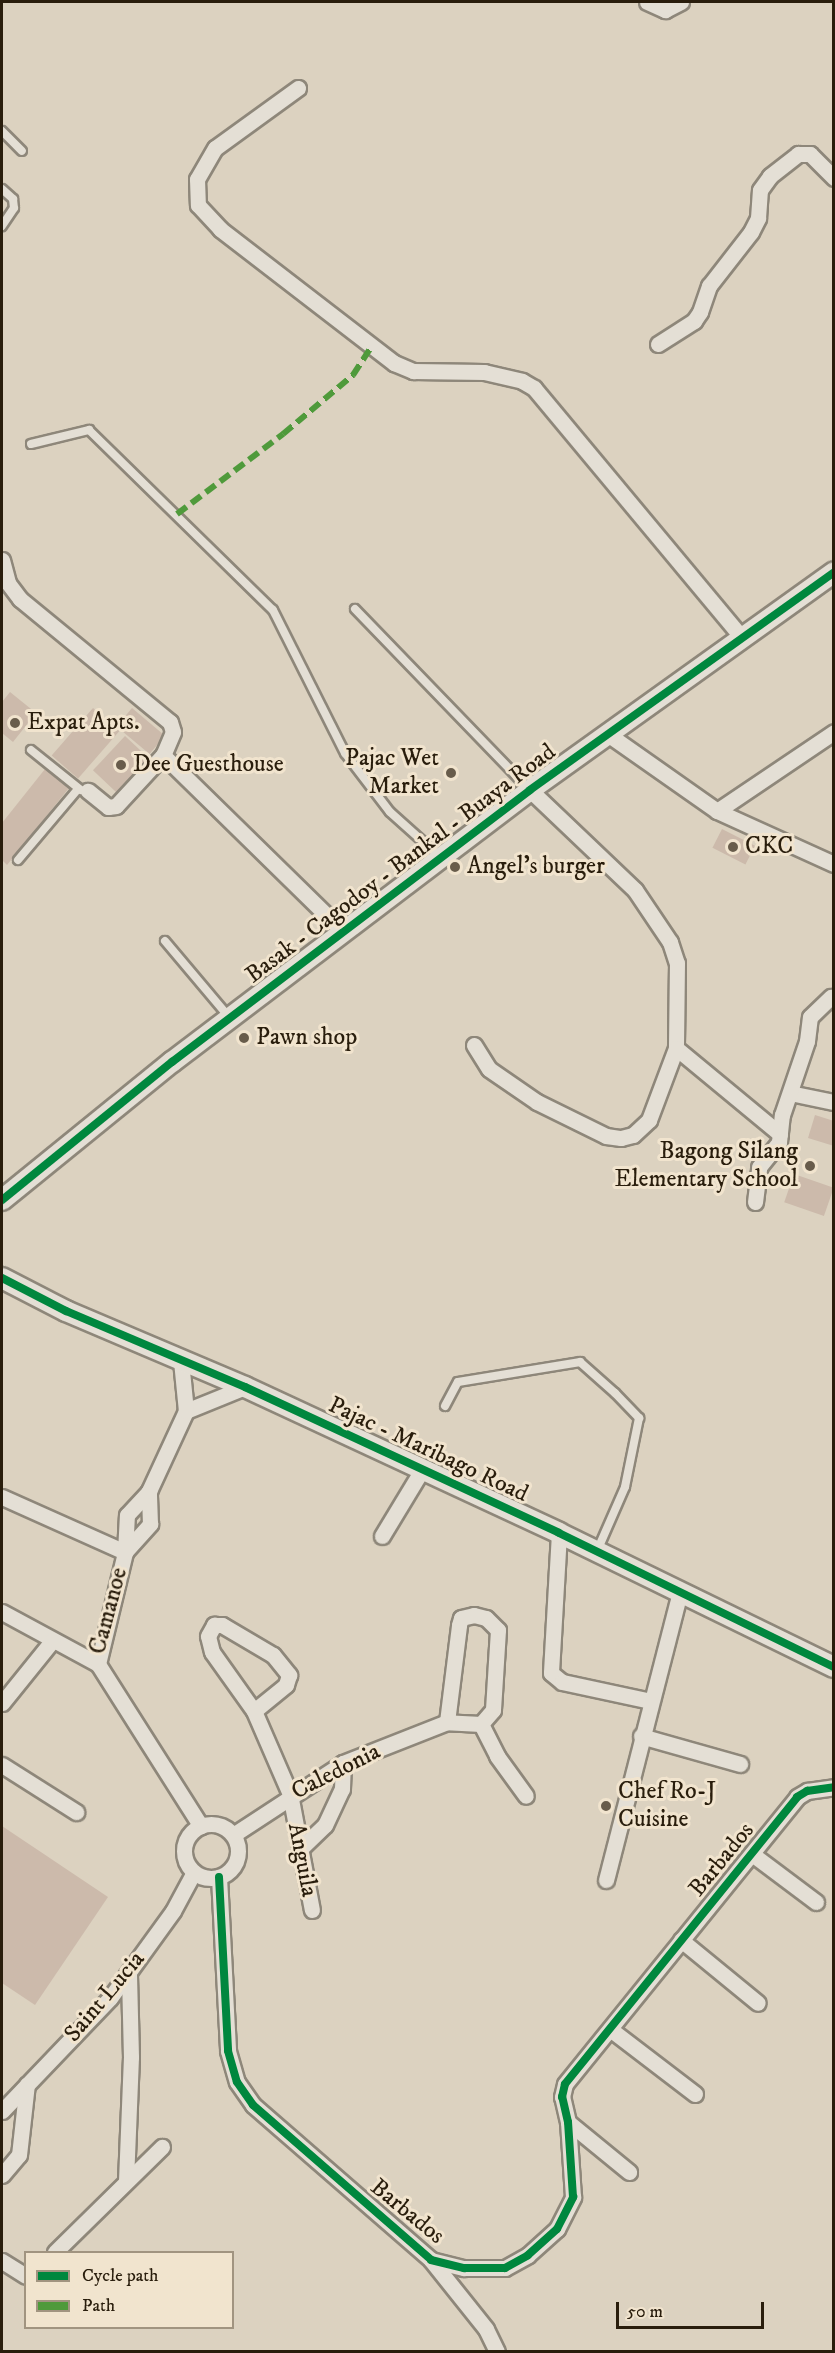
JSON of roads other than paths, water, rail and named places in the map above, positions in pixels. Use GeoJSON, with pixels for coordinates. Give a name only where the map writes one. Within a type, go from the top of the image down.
{"type":"FeatureCollection","features":[{"type":"Feature","properties":{"kind":"street"},"geometry":{"type":"LineString","coordinates":[[647,2],[665,10],[681,2]]}},
{"type":"Feature","properties":{"kind":"street"},"geometry":{"type":"LineString","coordinates":[[298,88],[214,148],[197,179],[198,205],[220,229],[394,363],[413,371],[484,372],[522,381],[534,388],[742,638]]}},
{"type":"Feature","properties":{"kind":"street"},"geometry":{"type":"LineString","coordinates":[[658,344],[694,321],[700,312],[709,286],[751,232],[758,218],[760,190],[770,176],[798,154],[810,154],[834,178]]}},
{"type":"Feature","properties":{"kind":"street"},"geometry":{"type":"LineString","coordinates":[[2,561],[5,586],[170,722],[173,732],[163,755],[116,807],[108,807],[83,790]]}},
{"type":"Feature","properties":{"kind":"street","name":"Basak - Cagodoy - Bankal - Buaya Road"},"geometry":{"type":"LineString","coordinates":[[2,1200],[343,931],[530,790],[834,572]]}},
{"type":"Feature","properties":{"kind":"street"},"geometry":{"type":"LineString","coordinates":[[717,811],[834,732]]}},
{"type":"Feature","properties":{"kind":"street"},"geometry":{"type":"LineString","coordinates":[[609,735],[717,811],[834,864]]}},
{"type":"Feature","properties":{"kind":"street"},"geometry":{"type":"LineString","coordinates":[[163,755],[343,931]]}},
{"type":"Feature","properties":{"kind":"street"},"geometry":{"type":"LineString","coordinates":[[474,1045],[489,1069],[537,1102],[606,1136],[621,1137],[633,1135],[649,1120],[676,1048],[677,963],[670,942],[635,890],[530,790]]}},
{"type":"Feature","properties":{"kind":"street"},"geometry":{"type":"LineString","coordinates":[[755,1202],[759,1167],[774,1152],[807,1041],[810,1017],[831,997]]}},
{"type":"Feature","properties":{"kind":"street"},"geometry":{"type":"LineString","coordinates":[[676,1048],[780,1134]]}},
{"type":"Feature","properties":{"kind":"street"},"geometry":{"type":"LineString","coordinates":[[790,1093],[834,1102]]}},
{"type":"Feature","properties":{"kind":"street","name":"Pajac - Maribago Road"},"geometry":{"type":"LineString","coordinates":[[2,1278],[66,1311],[246,1387],[559,1533],[834,1667]]}},
{"type":"Feature","properties":{"kind":"street"},"geometry":{"type":"LineString","coordinates":[[125,1552],[127,1515],[149,1491],[186,1411],[181,1361]]}},
{"type":"Feature","properties":{"kind":"street"},"geometry":{"type":"LineString","coordinates":[[186,1411],[246,1387]]}},
{"type":"Feature","properties":{"kind":"street"},"geometry":{"type":"LineString","coordinates":[[382,1536],[422,1470]]}},
{"type":"Feature","properties":{"kind":"street"},"geometry":{"type":"LineString","coordinates":[[125,1552],[150,1524],[149,1491]]}},
{"type":"Feature","properties":{"kind":"street","name":"Camanoe"},"geometry":{"type":"LineString","coordinates":[[2,1497],[125,1552],[98,1664],[2,1612]]}},
{"type":"Feature","properties":{"kind":"street"},"geometry":{"type":"LineString","coordinates":[[559,1533],[551,1672],[562,1682],[651,1701]]}},
{"type":"Feature","properties":{"kind":"street"},"geometry":{"type":"LineString","coordinates":[[606,1880],[641,1736],[680,1592]]}},
{"type":"Feature","properties":{"kind":"street"},"geometry":{"type":"LineString","coordinates":[[474,1615],[486,1618],[498,1630],[493,1710],[481,1724],[447,1722],[459,1625],[461,1618],[474,1615]]}},
{"type":"Feature","properties":{"kind":"street","name":"Anguila"},"geometry":{"type":"LineString","coordinates":[[254,1711],[286,1685],[289,1675],[273,1655],[222,1624],[214,1625],[208,1636],[212,1652],[254,1711],[290,1794],[312,1910]]}},
{"type":"Feature","properties":{"kind":"street"},"geometry":{"type":"LineString","coordinates":[[2,1703],[52,1641]]}},
{"type":"Feature","properties":{"kind":"street"},"geometry":{"type":"LineString","coordinates":[[98,1664],[201,1826]]}},
{"type":"Feature","properties":{"kind":"street","name":"Caledonia"},"geometry":{"type":"LineString","coordinates":[[233,1835],[290,1794],[343,1763],[447,1722]]}},
{"type":"Feature","properties":{"kind":"street"},"geometry":{"type":"LineString","coordinates":[[481,1724],[497,1756],[526,1796]]}},
{"type":"Feature","properties":{"kind":"street"},"geometry":{"type":"LineString","coordinates":[[641,1736],[740,1764]]}},
{"type":"Feature","properties":{"kind":"street"},"geometry":{"type":"LineString","coordinates":[[299,1850],[325,1825],[342,1789],[343,1763]]}},
{"type":"Feature","properties":{"kind":"street"},"geometry":{"type":"LineString","coordinates":[[2,1765],[76,1812]]}},
{"type":"Feature","properties":{"kind":"street","name":"Barbados"},"geometry":{"type":"LineString","coordinates":[[219,1876],[227,2041],[237,2082],[262,2115],[431,2260],[464,2268],[505,2268],[528,2255],[557,2229],[573,2197],[568,2122],[562,2097],[566,2084],[798,1797],[807,1791],[834,1787]]}},
{"type":"Feature","properties":{"kind":"street"},"geometry":{"type":"LineString","coordinates":[[219,1825],[233,1835],[237,1857],[231,1869],[219,1876],[194,1872],[185,1858],[184,1847],[192,1832],[201,1826],[219,1825]]}},
{"type":"Feature","properties":{"kind":"street"},"geometry":{"type":"LineString","coordinates":[[752,1854],[816,1902]]}},
{"type":"Feature","properties":{"kind":"street","name":"Saint Lucia"},"geometry":{"type":"LineString","coordinates":[[2,2111],[94,2017],[129,1974],[172,1911],[194,1872]]}},
{"type":"Feature","properties":{"kind":"street"},"geometry":{"type":"LineString","coordinates":[[681,1940],[758,2003]]}},
{"type":"Feature","properties":{"kind":"street"},"geometry":{"type":"LineString","coordinates":[[126,2181],[131,2056],[129,1974]]}},
{"type":"Feature","properties":{"kind":"street"},"geometry":{"type":"LineString","coordinates":[[610,2029],[694,2094]]}},
{"type":"Feature","properties":{"kind":"street"},"geometry":{"type":"LineString","coordinates":[[2,2175],[19,2155],[27,2084]]}},
{"type":"Feature","properties":{"kind":"street"},"geometry":{"type":"LineString","coordinates":[[568,2122],[629,2172]]}},
{"type":"Feature","properties":{"kind":"street"},"geometry":{"type":"LineString","coordinates":[[57,2251],[162,2147]]}},
{"type":"Feature","properties":{"kind":"street"},"geometry":{"type":"LineString","coordinates":[[2,2260],[24,2275]]}},
{"type":"Feature","properties":{"kind":"street"},"geometry":{"type":"LineString","coordinates":[[431,2260],[486,2329],[497,2352]]}},
{"type":"Feature","properties":{"kind":"lane"},"geometry":{"type":"LineString","coordinates":[[2,131],[22,151]]}},
{"type":"Feature","properties":{"kind":"lane"},"geometry":{"type":"LineString","coordinates":[[2,189],[13,199],[14,208],[2,226]]}},
{"type":"Feature","properties":{"kind":"lane"},"geometry":{"type":"LineString","coordinates":[[31,444],[89,430],[273,610],[345,753],[390,812],[440,858]]}},
{"type":"Feature","properties":{"kind":"lane"},"geometry":{"type":"LineString","coordinates":[[355,609],[530,790]]}},
{"type":"Feature","properties":{"kind":"lane"},"geometry":{"type":"LineString","coordinates":[[18,860],[83,790],[31,750]]}},
{"type":"Feature","properties":{"kind":"lane"},"geometry":{"type":"LineString","coordinates":[[165,941],[230,1018]]}},
{"type":"Feature","properties":{"kind":"lane"},"geometry":{"type":"LineString","coordinates":[[445,1406],[458,1382],[580,1362],[615,1393],[639,1418],[625,1487],[597,1552]]}},
{"type":"Feature","properties":{"kind":"place","name":"Expat Apts."},"geometry":{"type":"Point","coordinates":[15,723]}},
{"type":"Feature","properties":{"kind":"place","name":"Dee Guesthouse"},"geometry":{"type":"Point","coordinates":[121,765]}},
{"type":"Feature","properties":{"kind":"place","name":"Pajac Wet Market"},"geometry":{"type":"Point","coordinates":[451,773]}},
{"type":"Feature","properties":{"kind":"place","name":"CKC"},"geometry":{"type":"Point","coordinates":[733,847]}},
{"type":"Feature","properties":{"kind":"place","name":"Angel's burger"},"geometry":{"type":"Point","coordinates":[455,867]}},
{"type":"Feature","properties":{"kind":"place","name":"Pawn shop"},"geometry":{"type":"Point","coordinates":[244,1038]}},
{"type":"Feature","properties":{"kind":"place","name":"Bagong Silang Elementary School"},"geometry":{"type":"Point","coordinates":[810,1166]}},
{"type":"Feature","properties":{"kind":"place","name":"Chef Ro-J Cuisine"},"geometry":{"type":"Point","coordinates":[606,1806]}}]}
